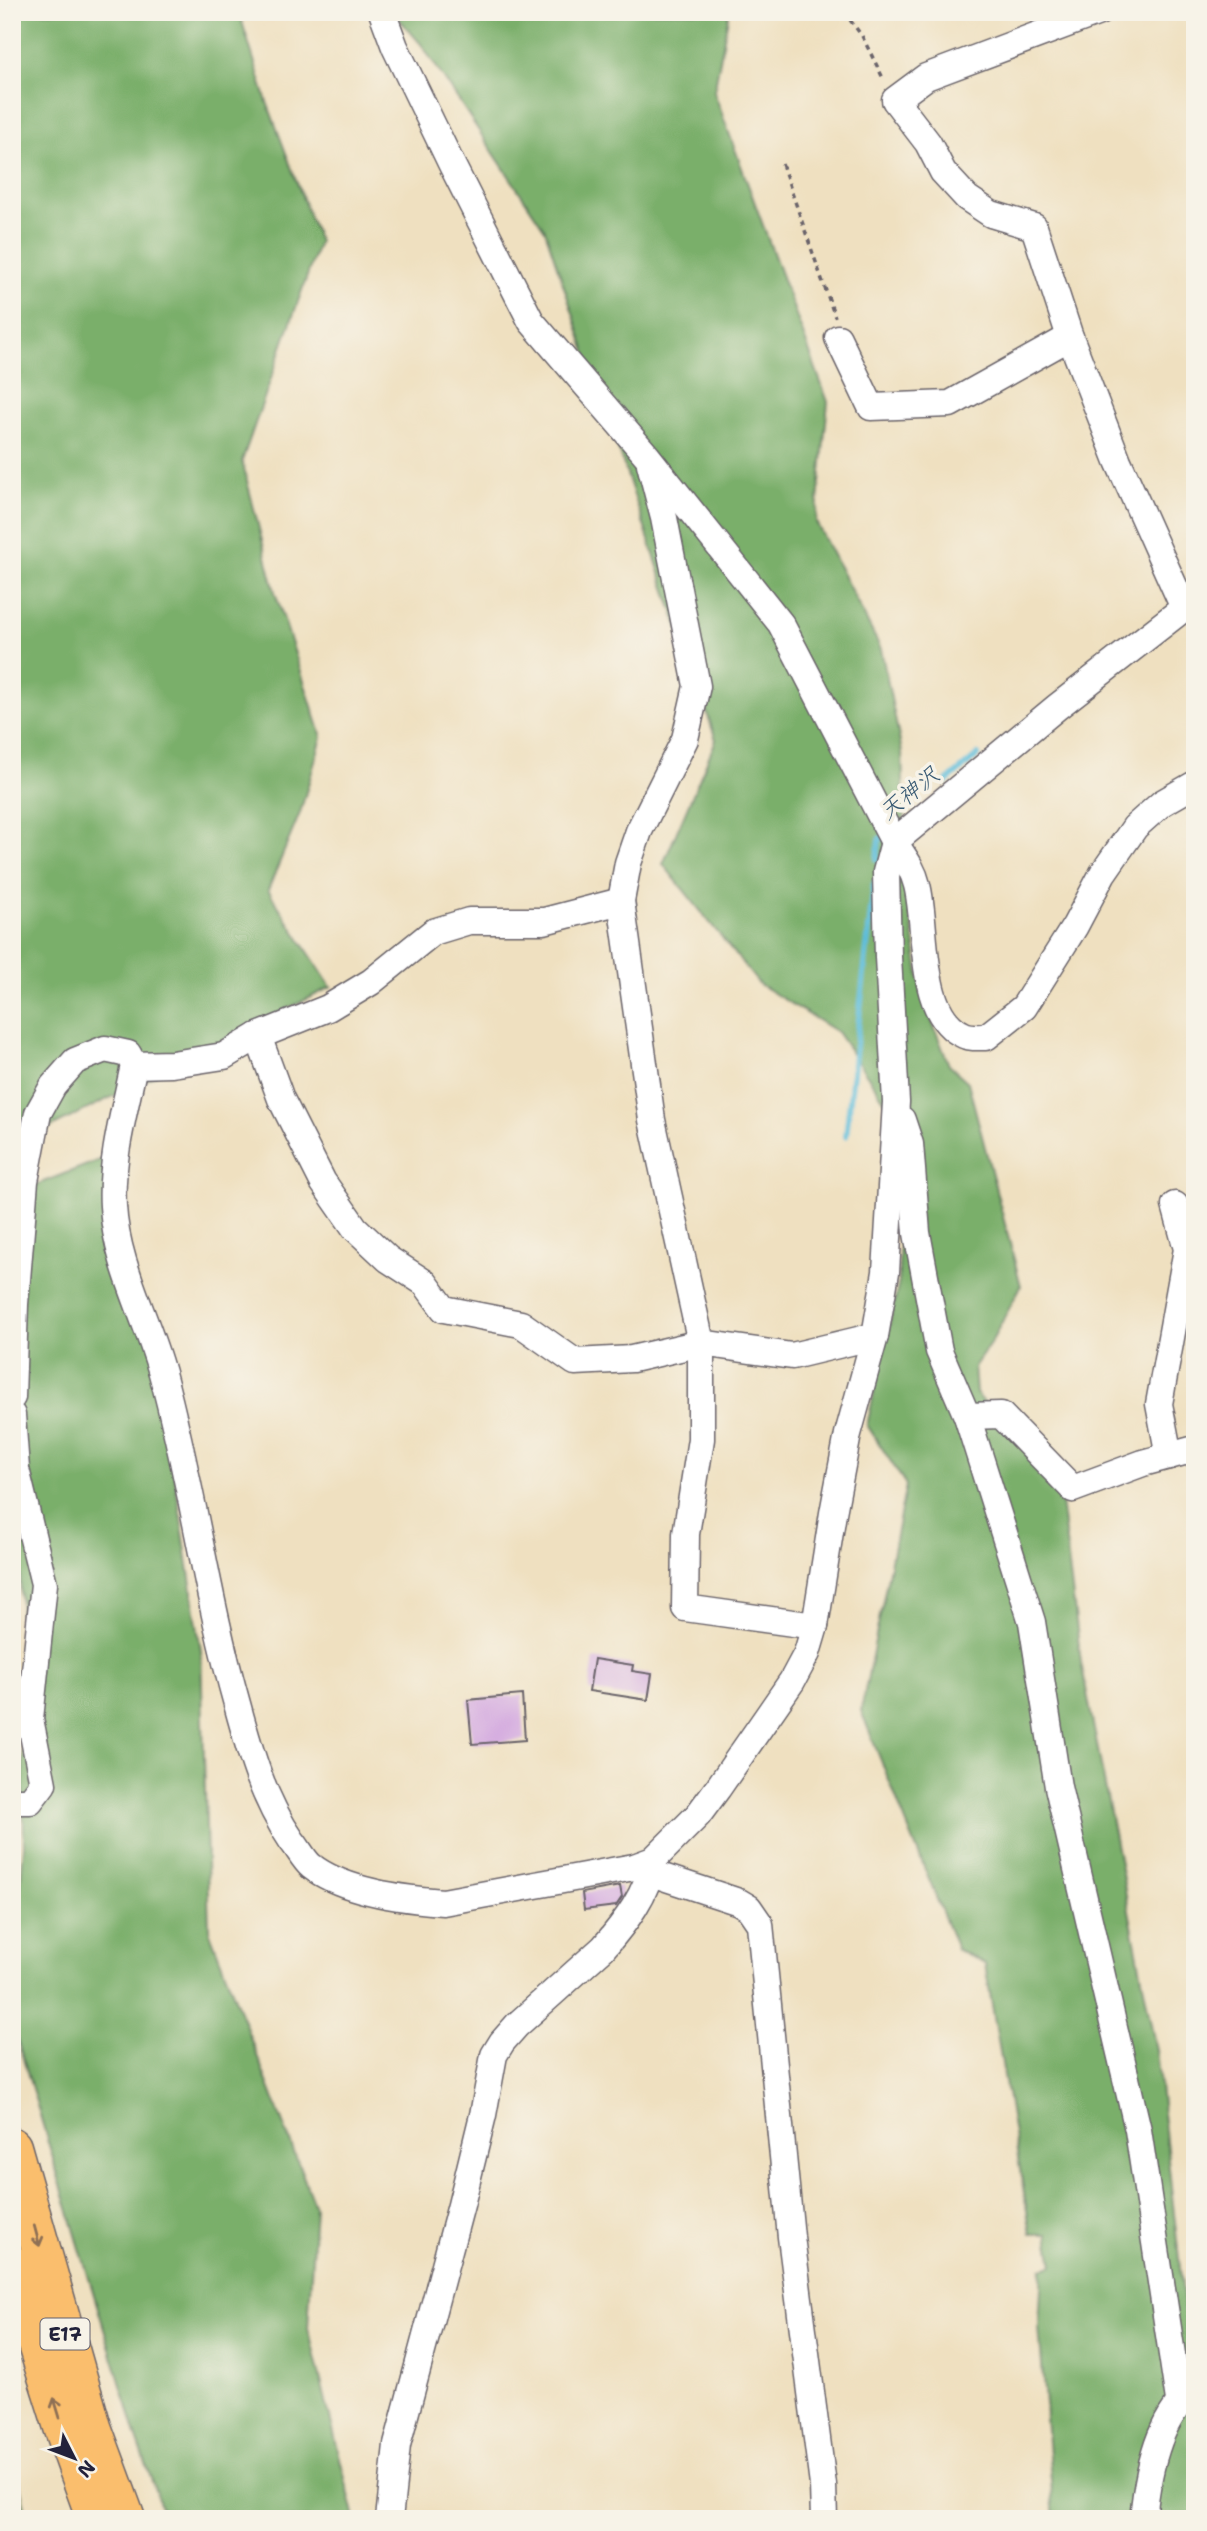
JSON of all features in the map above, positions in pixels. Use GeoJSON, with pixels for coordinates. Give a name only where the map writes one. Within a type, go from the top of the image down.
{"type":"FeatureCollection","features":[{"type":"Feature","properties":{"kind":"highway","name":"E17"},"geometry":{"type":"LineString","coordinates":[[12,2147],[92,2427],[126,2519]]}},
{"type":"Feature","properties":{"kind":"highway","name":"E17"},"geometry":{"type":"LineString","coordinates":[[12,2265],[63,2427],[96,2519]]}},
{"type":"Feature","properties":{"kind":"street"},"geometry":{"type":"LineString","coordinates":[[382,12],[395,47],[446,153],[531,321],[649,457],[781,624],[894,842],[913,870],[918,887],[930,987],[937,1008],[950,1025],[965,1036],[986,1037],[1024,1007],[1075,926],[1103,873],[1135,827],[1162,803],[1195,784]]}},
{"type":"Feature","properties":{"kind":"street"},"geometry":{"type":"LineString","coordinates":[[389,2519],[397,2445],[471,2166],[494,2055],[517,2025],[615,1935],[635,1905],[652,1866],[719,1788],[792,1681],[807,1653],[816,1626],[848,1434],[875,1336],[886,1272],[896,1102],[886,872],[894,842],[1057,706],[1189,606],[1118,461],[1070,337],[1034,227],[990,214],[967,198],[943,172],[928,143],[895,100],[926,77],[1099,12]]}},
{"type":"Feature","properties":{"kind":"street"},"geometry":{"type":"LineString","coordinates":[[839,333],[870,407],[950,404],[1070,337]]}},
{"type":"Feature","properties":{"kind":"street"},"geometry":{"type":"LineString","coordinates":[[649,457],[664,518],[697,686],[685,739],[639,831],[628,863],[621,901],[652,1120],[701,1343],[701,1439],[686,1534],[685,1608],[816,1626]]}},
{"type":"Feature","properties":{"kind":"street"},"geometry":{"type":"LineString","coordinates":[[134,1065],[172,1064],[224,1056],[258,1036],[328,1008],[371,982],[433,932],[469,921],[544,921],[621,901]]}},
{"type":"Feature","properties":{"kind":"street"},"geometry":{"type":"LineString","coordinates":[[258,1036],[281,1099],[323,1182],[355,1228],[388,1259],[425,1283],[444,1309],[521,1324],[575,1362],[632,1359],[701,1343],[792,1356],[875,1336]]}},
{"type":"Feature","properties":{"kind":"street"},"geometry":{"type":"LineString","coordinates":[[12,1397],[15,1304],[25,1181],[38,1113],[53,1086],[75,1061],[106,1049],[128,1054],[134,1065],[117,1151],[112,1204],[117,1237],[162,1371],[224,1658],[250,1754],[271,1806],[310,1866],[360,1888],[415,1900],[443,1902],[652,1866],[739,1902],[749,1908],[760,1924],[791,2237],[823,2485],[824,2519]]}},
{"type":"Feature","properties":{"kind":"street"},"geometry":{"type":"LineString","coordinates":[[896,1102],[910,1144],[917,1233],[939,1351],[967,1416],[1032,1622],[1058,1787],[1138,2130],[1187,2396],[1163,2428],[1145,2499],[1143,2519]]}},
{"type":"Feature","properties":{"kind":"street"},"geometry":{"type":"LineString","coordinates":[[1169,1455],[1159,1404],[1190,1241],[1175,1205]]}},
{"type":"Feature","properties":{"kind":"street"},"geometry":{"type":"LineString","coordinates":[[12,1415],[16,1469],[44,1584],[30,1719],[43,1784],[30,1801],[12,1801]]}},
{"type":"Feature","properties":{"kind":"street"},"geometry":{"type":"LineString","coordinates":[[967,1416],[1001,1415],[1073,1489],[1143,1462],[1195,1448]]}},
{"type":"Feature","properties":{"kind":"path"},"geometry":{"type":"LineString","coordinates":[[844,12],[862,36],[895,100]]}},
{"type":"Feature","properties":{"kind":"path"},"geometry":{"type":"LineString","coordinates":[[782,164],[839,333]]}},
{"type":"Feature","properties":{"kind":"green space"},"geometry":{"type":"Polygon","coordinates":[[[12,12],[239,12],[267,102],[319,242],[242,461],[275,592],[322,737],[300,813],[268,890],[331,987],[12,1147],[12,12]]]}},
{"type":"Feature","properties":{"kind":"green space"},"geometry":{"type":"Polygon","coordinates":[[[393,12],[729,12],[714,92],[828,402],[816,522],[881,649],[902,752],[907,889],[922,996],[949,1065],[968,1082],[1021,1286],[992,1341],[974,1367],[976,1393],[1013,1437],[1057,1469],[1081,1662],[1156,2050],[1195,2404],[1195,2519],[1054,2519],[1039,2327],[1042,2268],[1053,2265],[1048,2234],[1031,2234],[985,1964],[957,1949],[861,1711],[906,1485],[867,1425],[899,1282],[900,1123],[837,1032],[759,984],[663,864],[716,740],[545,230],[421,44],[393,12]]]}},
{"type":"Feature","properties":{"kind":"green space"},"geometry":{"type":"Polygon","coordinates":[[[105,1158],[159,1373],[201,1651],[209,1930],[315,2207],[308,2328],[355,2519],[165,2519],[136,2435],[12,2022],[12,1975],[24,1846],[20,1551],[12,1499],[12,1194],[105,1158]]]}},
{"type":"Feature","properties":{"kind":"green space"},"geometry":{"type":"Polygon","coordinates":[[[12,2455],[28,2519],[12,2519],[12,2455]]]}},
{"type":"Feature","properties":{"kind":"building"},"geometry":{"type":"Polygon","coordinates":[[[594,1659],[633,1665],[632,1671],[652,1674],[648,1700],[589,1691],[594,1659]]]}},
{"type":"Feature","properties":{"kind":"building"},"geometry":{"type":"Polygon","coordinates":[[[522,1695],[525,1740],[472,1744],[468,1700],[522,1695]]]}},
{"type":"Feature","properties":{"kind":"building"},"geometry":{"type":"Polygon","coordinates":[[[620,1886],[622,1897],[616,1906],[584,1910],[582,1893],[620,1886]]]}},
{"type":"Feature","properties":{"kind":"waterway","name":"天神沢"},"geometry":{"type":"LineString","coordinates":[[946,782],[978,755]]}},
{"type":"Feature","properties":{"kind":"waterway","name":"天神沢"},"geometry":{"type":"LineString","coordinates":[[877,859],[879,840],[883,837]]}},
{"type":"Feature","properties":{"kind":"waterway","name":"天神沢"},"geometry":{"type":"LineString","coordinates":[[846,1136],[874,884]]}}]}
